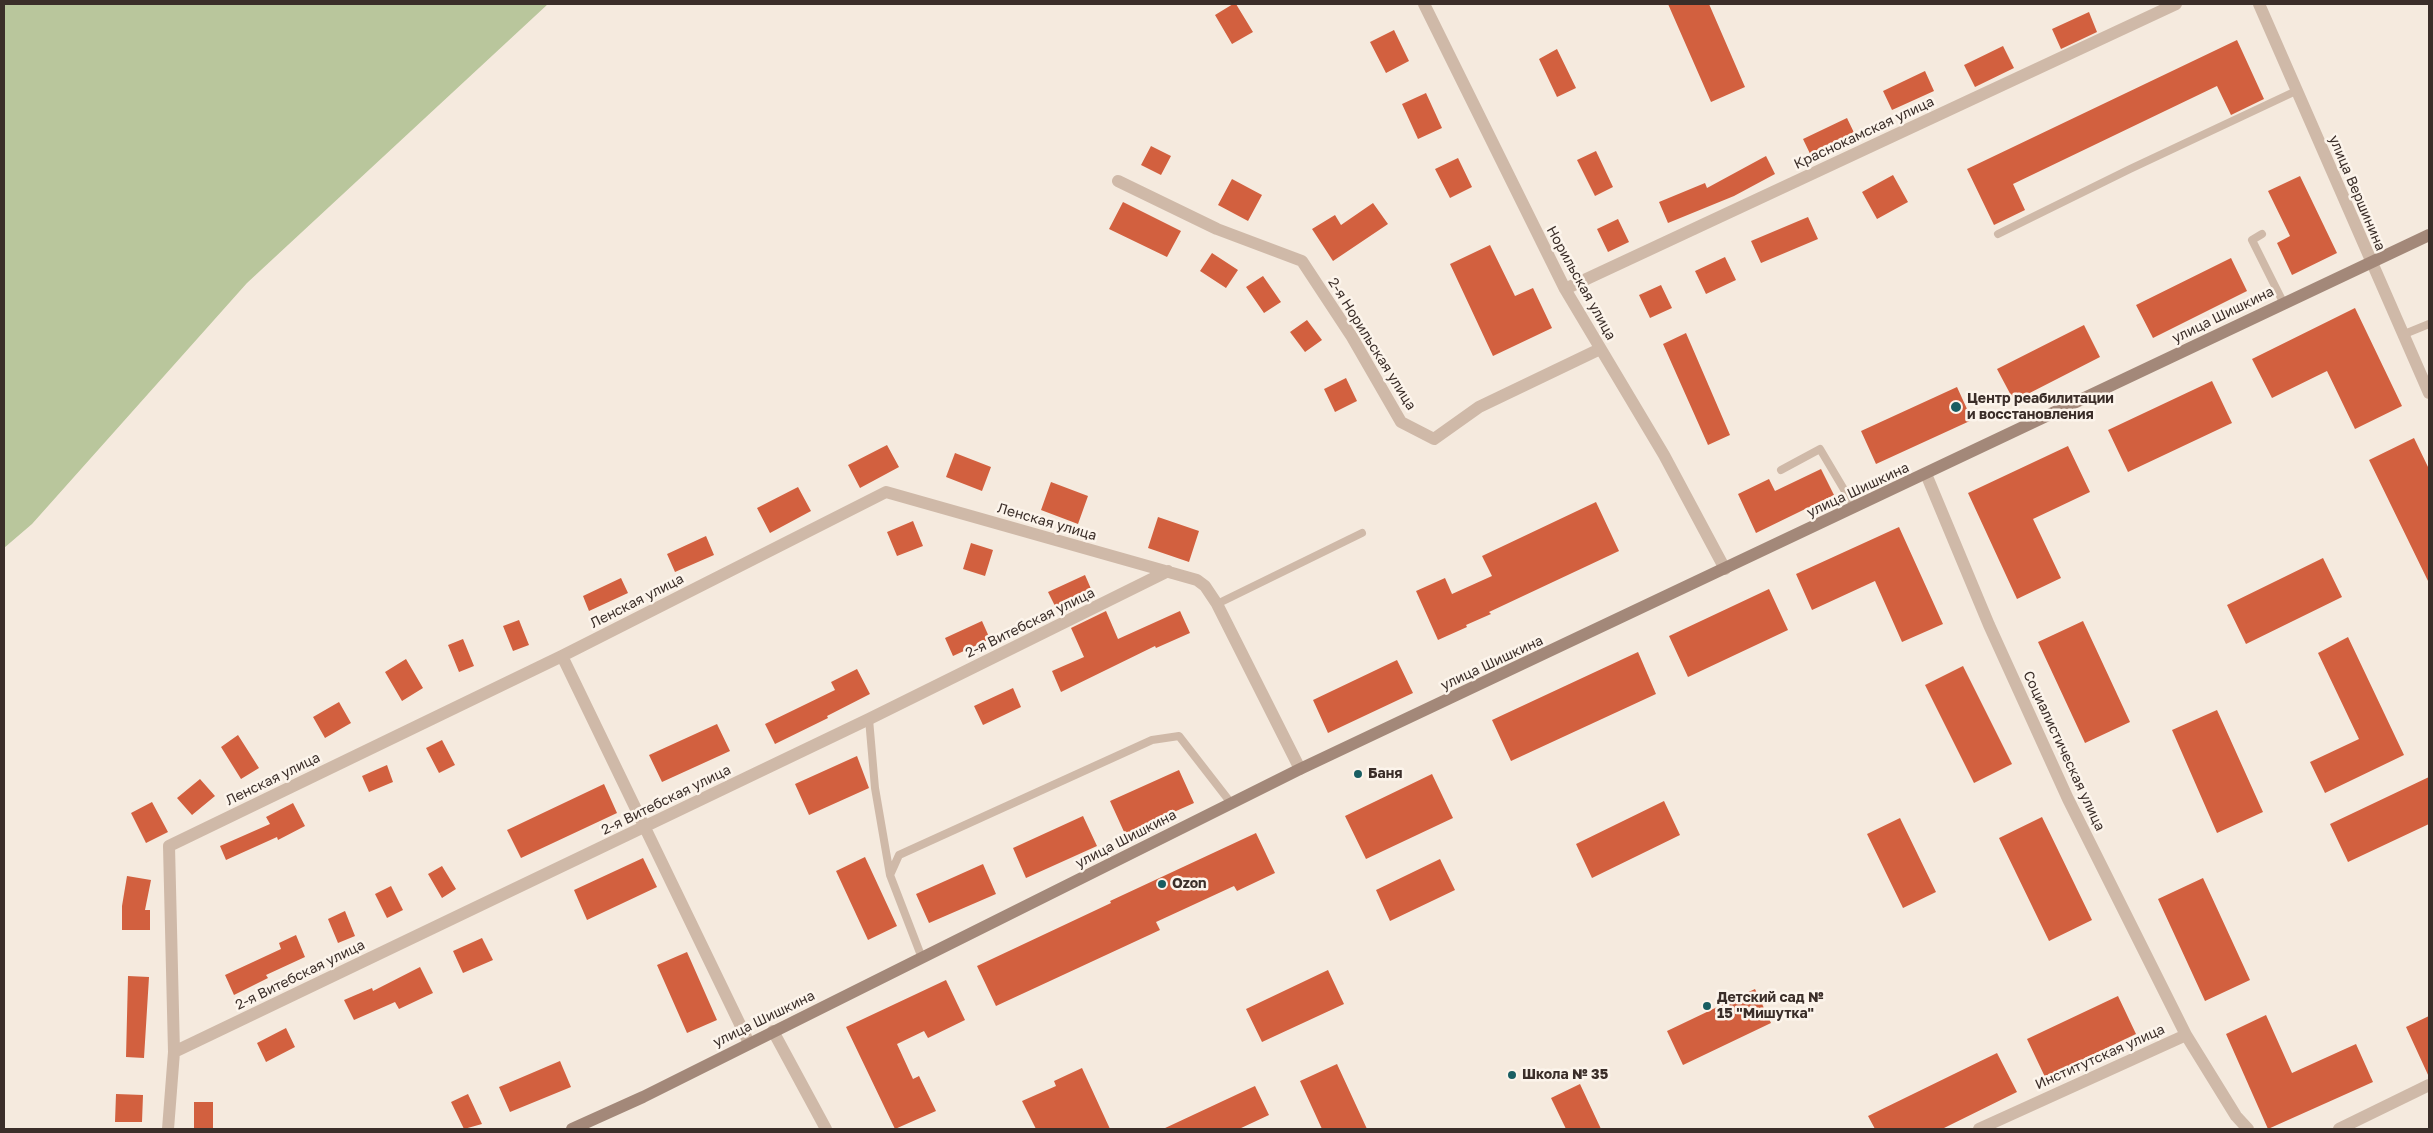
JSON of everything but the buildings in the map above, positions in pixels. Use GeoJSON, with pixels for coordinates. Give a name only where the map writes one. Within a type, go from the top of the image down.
{"type":"FeatureCollection","features":[{"type":"Feature","properties":{"kind":"main road","name":"улица Шишкина"},"geometry":{"type":"LineString","coordinates":[[572,1129],[922,958],[1300,769],[1855,508],[2283,302],[2429,235]]}},
{"type":"Feature","properties":{"kind":"street","name":"Норильская улица"},"geometry":{"type":"LineString","coordinates":[[1424,4],[1564,289],[1664,455],[1725,569]]}},
{"type":"Feature","properties":{"kind":"street","name":"Краснокамская улица"},"geometry":{"type":"LineString","coordinates":[[1564,289],[2176,4]]}},
{"type":"Feature","properties":{"kind":"street","name":"улица Вершинина"},"geometry":{"type":"LineString","coordinates":[[2259,4],[2370,263],[2429,393]]}},
{"type":"Feature","properties":{"kind":"street","name":"2-я Норильская улица"},"geometry":{"type":"LineString","coordinates":[[1118,181],[1217,229],[1302,261],[1352,337],[1401,422],[1434,439],[1479,407],[1600,349]]}},
{"type":"Feature","properties":{"kind":"street","name":"Социалистическая улица"},"geometry":{"type":"LineString","coordinates":[[1926,474],[1989,625],[2068,798],[2186,1035]]}},
{"type":"Feature","properties":{"kind":"street","name":"Ленская улица"},"geometry":{"type":"LineString","coordinates":[[168,1129],[174,1052],[169,846],[562,656],[886,492],[1197,580],[1205,586],[1217,604],[1300,769]]}},
{"type":"Feature","properties":{"kind":"street","name":"2-я Витебская улица"},"geometry":{"type":"LineString","coordinates":[[174,1052],[870,719],[1168,571]]}},
{"type":"Feature","properties":{"kind":"street"},"geometry":{"type":"LineString","coordinates":[[562,656],[749,1043]]}},
{"type":"Feature","properties":{"kind":"street"},"geometry":{"type":"LineString","coordinates":[[773,1031],[826,1129]]}},
{"type":"Feature","properties":{"kind":"street","name":"Институтская улица"},"geometry":{"type":"LineString","coordinates":[[1979,1129],[2186,1035],[2236,1116],[2248,1129]]}},
{"type":"Feature","properties":{"kind":"street"},"geometry":{"type":"LineString","coordinates":[[2339,1129],[2429,1085]]}},
{"type":"Feature","properties":{"kind":"lane"},"geometry":{"type":"LineString","coordinates":[[1998,234],[2130,169],[2296,92]]}},
{"type":"Feature","properties":{"kind":"lane"},"geometry":{"type":"LineString","coordinates":[[2262,234],[2252,240],[2283,302]]}},
{"type":"Feature","properties":{"kind":"lane"},"geometry":{"type":"LineString","coordinates":[[2402,335],[2429,324]]}},
{"type":"Feature","properties":{"kind":"lane"},"geometry":{"type":"LineString","coordinates":[[1781,470],[1820,449],[1855,508]]}},
{"type":"Feature","properties":{"kind":"lane"},"geometry":{"type":"LineString","coordinates":[[1217,604],[1362,533]]}},
{"type":"Feature","properties":{"kind":"lane"},"geometry":{"type":"LineString","coordinates":[[870,719],[875,788],[890,875],[922,958]]}},
{"type":"Feature","properties":{"kind":"lane"},"geometry":{"type":"LineString","coordinates":[[890,875],[899,855],[1152,740],[1179,736],[1230,803]]}},
{"type":"Feature","properties":{"kind":"green space"},"geometry":{"type":"Polygon","coordinates":[[[4,4],[548,4],[247,283],[32,524],[4,548],[4,4]]]}},
{"type":"Feature","properties":{"kind":"place","name":"Центр реабилитации и восстановления"},"geometry":{"type":"Point","coordinates":[1956,407]}},
{"type":"Feature","properties":{"kind":"place","name":"Баня"},"geometry":{"type":"Point","coordinates":[1358,774]}},
{"type":"Feature","properties":{"kind":"place","name":"Ozon"},"geometry":{"type":"Point","coordinates":[1162,884]}},
{"type":"Feature","properties":{"kind":"place","name":"Детский сад № 15 \"Мишутка\""},"geometry":{"type":"Point","coordinates":[1707,1006]}},
{"type":"Feature","properties":{"kind":"place","name":"Школа № 35"},"geometry":{"type":"Point","coordinates":[1512,1075]}}]}
